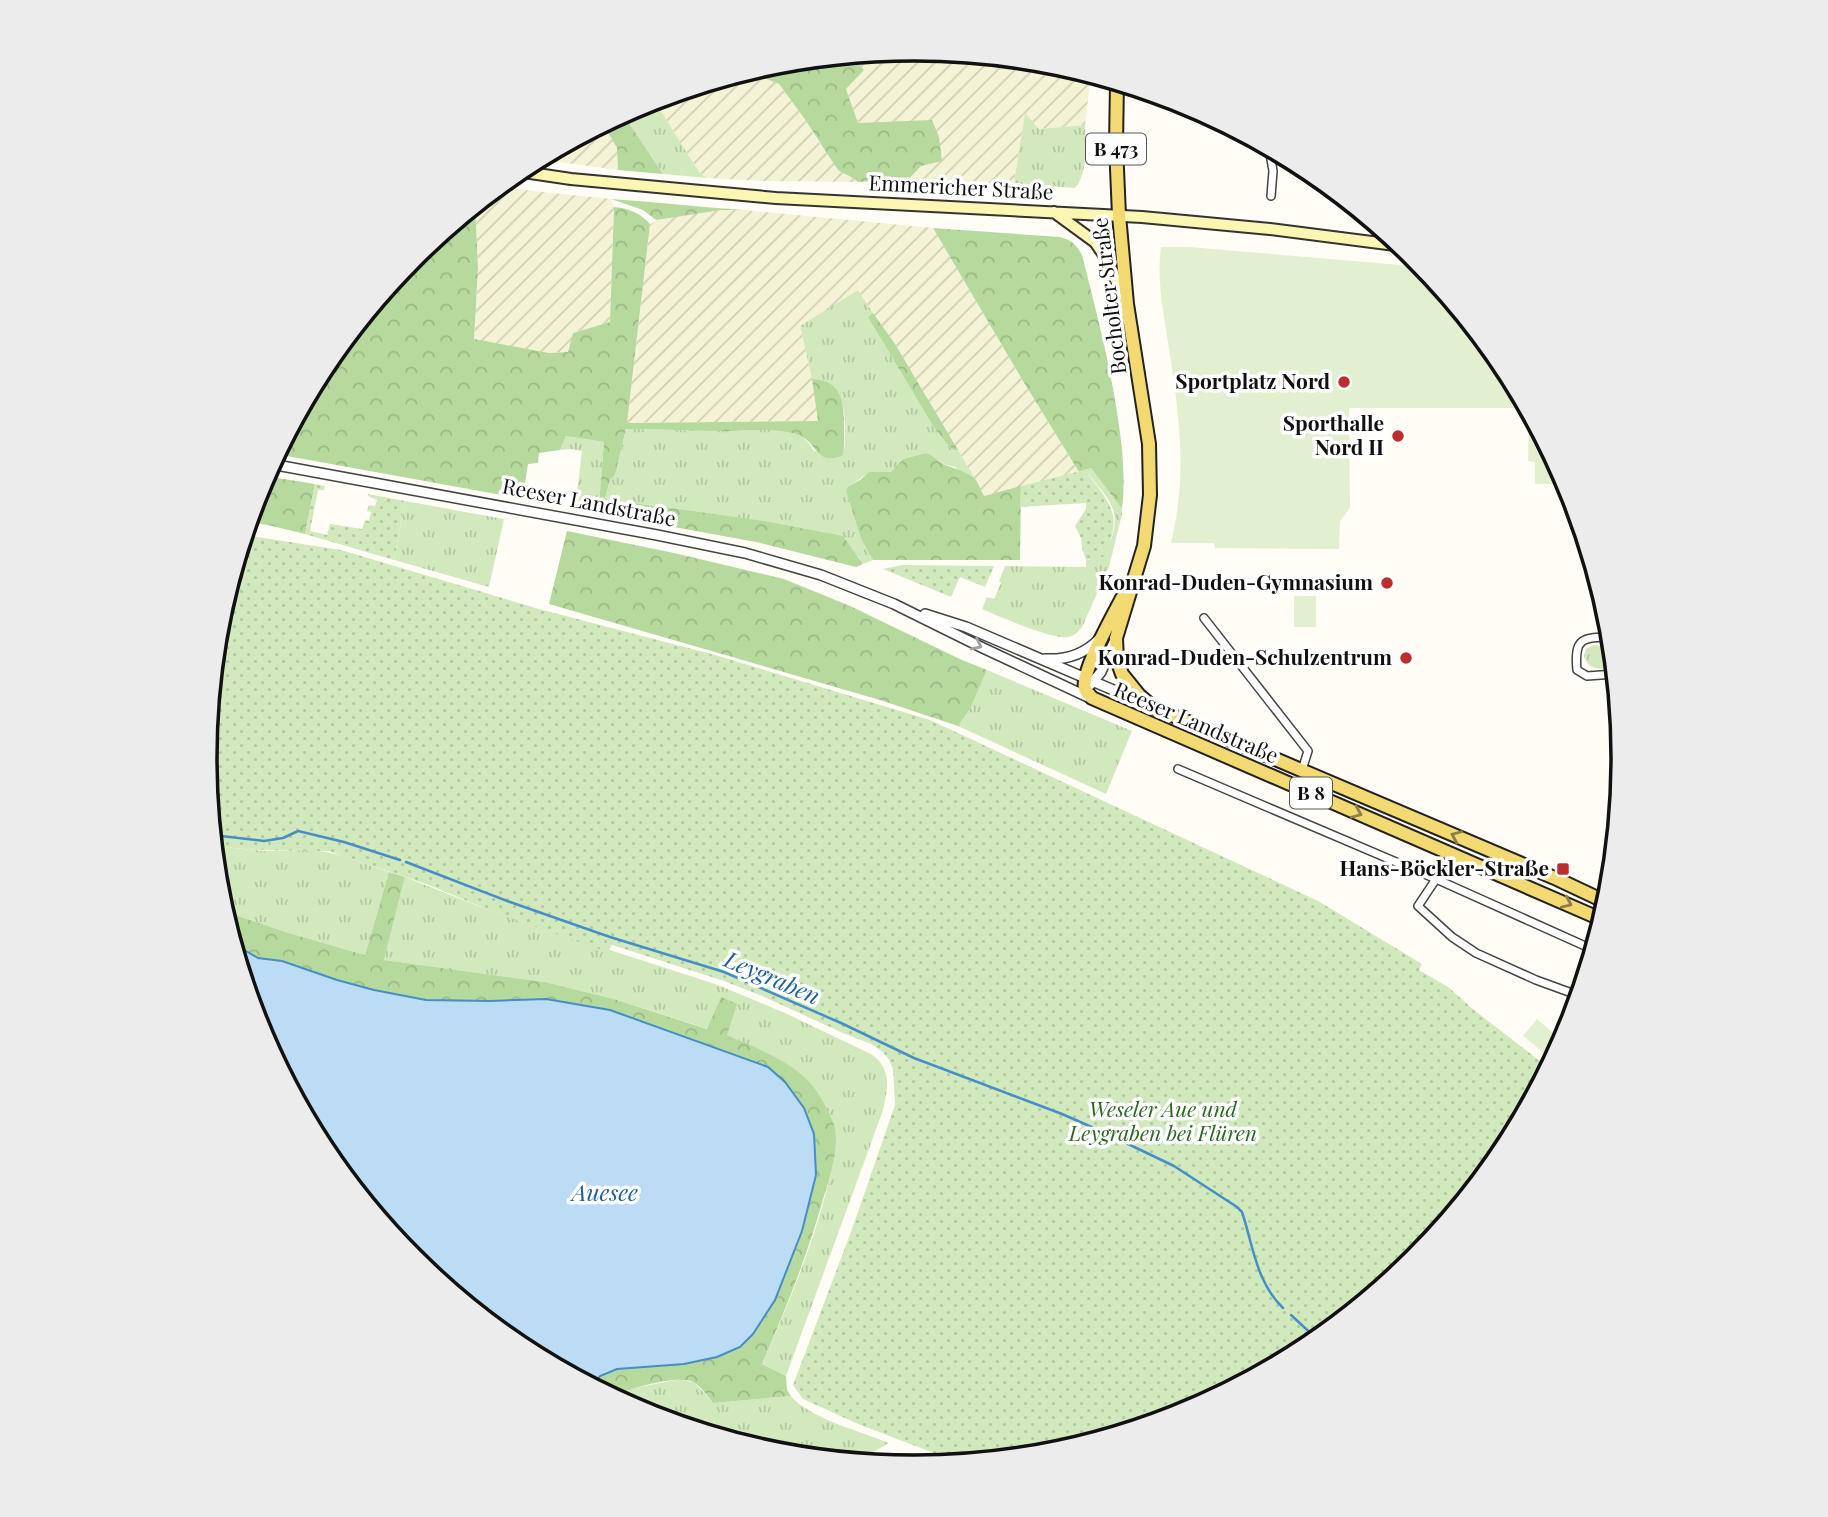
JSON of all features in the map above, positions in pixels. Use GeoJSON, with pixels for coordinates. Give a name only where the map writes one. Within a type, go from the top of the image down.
{"type":"FeatureCollection","features":[{"type":"Feature","properties":{"kind":"main road","name":"Bocholter Straße"},"geometry":{"type":"LineString","coordinates":[[1116,638],[1144,546],[1150,495],[1149,444],[1127,304],[1119,215],[1115,146],[1118,92]]}},
{"type":"Feature","properties":{"kind":"main road","name":"Emmericher Straße"},"geometry":{"type":"LineString","coordinates":[[535,174],[776,198],[1119,215],[1270,229],[1384,244]]}},
{"type":"Feature","properties":{"kind":"main road"},"geometry":{"type":"LineString","coordinates":[[1054,212],[1095,242],[1127,304]]}},
{"type":"Feature","properties":{"kind":"main road","name":"Bocholter Straße"},"geometry":{"type":"LineString","coordinates":[[1086,688],[1102,635],[1121,600],[1144,546]]}},
{"type":"Feature","properties":{"kind":"main road","name":"B 8"},"geometry":{"type":"LineString","coordinates":[[1116,638],[1117,660],[1122,674],[1153,707]]}},
{"type":"Feature","properties":{"kind":"main road","name":"Reeser Landstraße"},"geometry":{"type":"LineString","coordinates":[[1086,688],[1593,915]]}},
{"type":"Feature","properties":{"kind":"main road","name":"Reeser Landstraße"},"geometry":{"type":"LineString","coordinates":[[1153,707],[1597,898]]}},
{"type":"Feature","properties":{"kind":"street"},"geometry":{"type":"LineString","coordinates":[[1271,160],[1271,196]]}},
{"type":"Feature","properties":{"kind":"street","name":"Reeser Landstraße"},"geometry":{"type":"LineString","coordinates":[[282,466],[745,553],[821,575],[894,604],[966,628],[1035,658],[1086,688]]}},
{"type":"Feature","properties":{"kind":"street","name":"Reeser Landstraße"},"geometry":{"type":"LineString","coordinates":[[894,604],[983,648],[1086,688],[1153,707]]}},
{"type":"Feature","properties":{"kind":"street","name":"Reeser Landstraße"},"geometry":{"type":"LineString","coordinates":[[1204,618],[1308,751],[1302,770]]}},
{"type":"Feature","properties":{"kind":"street"},"geometry":{"type":"LineString","coordinates":[[1035,658],[1058,659],[1076,656],[1091,647],[1102,635]]}},
{"type":"Feature","properties":{"kind":"street","name":"Bocholter Straße"},"geometry":{"type":"LineString","coordinates":[[1086,688],[1101,672],[1116,638]]}},
{"type":"Feature","properties":{"kind":"street"},"geometry":{"type":"LineString","coordinates":[[1600,638],[1589,638],[1579,643],[1576,649],[1577,670],[1587,676],[1606,675]]}},
{"type":"Feature","properties":{"kind":"street"},"geometry":{"type":"LineString","coordinates":[[1178,769],[1585,946]]}},
{"type":"Feature","properties":{"kind":"street"},"geometry":{"type":"LineString","coordinates":[[1436,879],[1418,906],[1452,937],[1476,953],[1536,981],[1570,993]]}},
{"type":"Feature","properties":{"kind":"green space"},"geometry":{"type":"Polygon","coordinates":[[[914,61],[960,63],[1005,67],[1090,84],[1085,125],[1039,129],[1025,114],[1014,183],[904,184],[921,166],[858,123],[846,89],[864,70],[859,64],[914,61]]]}},
{"type":"Feature","properties":{"kind":"green space"},"geometry":{"type":"Polygon","coordinates":[[[859,64],[864,70],[846,89],[858,123],[932,120],[939,137],[942,161],[921,166],[904,184],[858,182],[838,170],[779,84],[764,78],[823,67],[859,64]]]}},
{"type":"Feature","properties":{"kind":"green space"},"geometry":{"type":"Polygon","coordinates":[[[765,78],[778,83],[844,174],[851,175],[858,182],[707,178],[699,172],[660,109],[690,98],[765,78]]]}},
{"type":"Feature","properties":{"kind":"green space"},"geometry":{"type":"Polygon","coordinates":[[[660,109],[699,172],[707,178],[663,174],[629,122],[660,109]]]}},
{"type":"Feature","properties":{"kind":"green space"},"geometry":{"type":"Polygon","coordinates":[[[1025,113],[1039,129],[1085,125],[1084,166],[1075,188],[1014,183],[1025,113]]]}},
{"type":"Feature","properties":{"kind":"green space"},"geometry":{"type":"Polygon","coordinates":[[[629,122],[663,174],[618,170],[617,148],[608,132],[629,122]]]}},
{"type":"Feature","properties":{"kind":"green space"},"geometry":{"type":"Polygon","coordinates":[[[608,132],[617,148],[618,170],[555,161],[608,132]]]}},
{"type":"Feature","properties":{"kind":"green space"},"geometry":{"type":"Polygon","coordinates":[[[514,188],[611,199],[614,207],[610,322],[573,333],[569,352],[549,353],[474,340],[478,268],[476,217],[514,188]]]}},
{"type":"Feature","properties":{"kind":"green space"},"geometry":{"type":"Polygon","coordinates":[[[611,199],[744,210],[721,210],[656,220],[643,210],[611,199]]]}},
{"type":"Feature","properties":{"kind":"green space"},"geometry":{"type":"Polygon","coordinates":[[[614,207],[634,212],[650,224],[627,423],[818,421],[812,379],[822,380],[840,395],[844,419],[844,446],[842,456],[831,458],[824,457],[803,437],[794,433],[763,430],[626,429],[615,475],[610,480],[605,499],[764,521],[843,536],[863,564],[856,567],[756,542],[570,508],[571,503],[576,501],[599,504],[604,442],[566,436],[560,450],[539,453],[538,463],[528,464],[524,490],[555,496],[558,499],[556,505],[286,456],[310,410],[361,334],[421,265],[476,217],[478,268],[474,339],[549,353],[568,352],[573,333],[610,322],[614,207]]]}},
{"type":"Feature","properties":{"kind":"green space"},"geometry":{"type":"Polygon","coordinates":[[[721,210],[933,228],[1079,472],[984,496],[895,344],[800,326],[819,421],[627,423],[650,224],[662,218],[721,210]]]}},
{"type":"Feature","properties":{"kind":"green space"},"geometry":{"type":"Polygon","coordinates":[[[933,228],[1060,237],[1073,243],[1080,251],[1110,372],[1117,412],[1123,460],[1122,509],[1091,468],[1079,472],[933,228]]]}},
{"type":"Feature","properties":{"kind":"green space","name":"Sportplatz Nord"},"geometry":{"type":"Polygon","coordinates":[[[1161,247],[1189,247],[1408,266],[1467,334],[1517,408],[1349,408],[1350,508],[1340,521],[1339,549],[1215,548],[1214,543],[1171,543],[1179,495],[1180,449],[1177,403],[1160,288],[1161,247]]]}},
{"type":"Feature","properties":{"kind":"green space"},"geometry":{"type":"Polygon","coordinates":[[[858,290],[873,313],[868,317],[933,426],[947,444],[958,450],[975,479],[926,453],[903,459],[891,472],[871,472],[858,480],[846,491],[861,539],[873,560],[863,564],[858,556],[663,507],[605,499],[610,480],[615,475],[626,429],[782,431],[802,437],[814,451],[844,450],[843,405],[833,387],[824,381],[812,379],[800,326],[858,290]]]}},
{"type":"Feature","properties":{"kind":"green space"},"geometry":{"type":"Polygon","coordinates":[[[873,313],[895,344],[958,450],[947,444],[933,426],[868,317],[873,313]]]}},
{"type":"Feature","properties":{"kind":"green space"},"geometry":{"type":"Polygon","coordinates":[[[1529,430],[1554,484],[1535,484],[1535,462],[1528,461],[1529,430]]]}},
{"type":"Feature","properties":{"kind":"green space"},"geometry":{"type":"Polygon","coordinates":[[[566,436],[604,442],[599,505],[576,501],[582,451],[560,450],[566,436]]]}},
{"type":"Feature","properties":{"kind":"green space"},"geometry":{"type":"Polygon","coordinates":[[[926,453],[973,477],[984,496],[1021,486],[1020,560],[873,560],[861,539],[846,491],[869,472],[891,472],[903,459],[926,453]]]}},
{"type":"Feature","properties":{"kind":"green space"},"geometry":{"type":"Polygon","coordinates":[[[1091,468],[1122,509],[1122,514],[1109,567],[1082,627],[1073,636],[1061,637],[1025,627],[982,609],[987,597],[994,599],[1005,566],[1086,567],[1086,560],[1100,555],[1105,549],[1114,527],[1114,512],[1105,495],[1085,470],[1091,468]]]}},
{"type":"Feature","properties":{"kind":"green space"},"geometry":{"type":"Polygon","coordinates":[[[1085,470],[1107,501],[1114,520],[1110,543],[1103,557],[1086,560],[1075,526],[1086,509],[1086,503],[1020,507],[1021,486],[1085,470]]]}},
{"type":"Feature","properties":{"kind":"green space"},"geometry":{"type":"Polygon","coordinates":[[[276,478],[315,484],[305,534],[258,524],[276,478]]]}},
{"type":"Feature","properties":{"kind":"green space"},"geometry":{"type":"Polygon","coordinates":[[[315,484],[325,486],[324,490],[318,490],[310,531],[327,535],[330,524],[362,529],[365,520],[369,521],[369,505],[375,506],[377,500],[368,494],[405,501],[394,560],[305,534],[315,484]]]}},
{"type":"Feature","properties":{"kind":"green space"},"geometry":{"type":"Polygon","coordinates":[[[405,501],[504,519],[489,587],[394,560],[405,501]]]}},
{"type":"Feature","properties":{"kind":"green space"},"geometry":{"type":"Polygon","coordinates":[[[567,531],[784,579],[850,606],[987,670],[970,709],[958,726],[880,700],[549,604],[567,531]]]}},
{"type":"Feature","properties":{"kind":"green space","name":"Weseler Aue und Leygraben bei Flüren"},"geometry":{"type":"Polygon","coordinates":[[[253,536],[341,550],[539,609],[715,655],[930,720],[1318,901],[1422,964],[1419,970],[1448,987],[1541,1062],[1494,1146],[1438,1218],[1374,1283],[1301,1338],[1222,1384],[1138,1419],[1050,1442],[1005,1450],[939,1455],[858,1424],[803,1399],[793,1385],[851,1232],[895,1105],[893,1069],[883,1052],[871,1044],[724,981],[612,945],[608,952],[496,913],[429,885],[328,851],[223,847],[217,758],[218,713],[230,622],[253,536]]]}},
{"type":"Feature","properties":{"kind":"green space"},"geometry":{"type":"Polygon","coordinates":[[[902,565],[994,566],[985,587],[960,577],[951,597],[883,569],[902,565]]]}},
{"type":"Feature","properties":{"kind":"green space"},"geometry":{"type":"Polygon","coordinates":[[[1294,596],[1316,596],[1316,627],[1294,627],[1294,596]]]}},
{"type":"Feature","properties":{"kind":"green space"},"geometry":{"type":"Polygon","coordinates":[[[1593,645],[1602,645],[1605,669],[1588,664],[1584,656],[1586,649],[1593,645]]]}},
{"type":"Feature","properties":{"kind":"green space"},"geometry":{"type":"Polygon","coordinates":[[[987,670],[1132,731],[1106,794],[958,726],[970,709],[987,670]]]}},
{"type":"Feature","properties":{"kind":"green space"},"geometry":{"type":"Polygon","coordinates":[[[223,847],[263,851],[314,850],[341,855],[389,872],[365,955],[235,915],[223,847]]]}},
{"type":"Feature","properties":{"kind":"green space"},"geometry":{"type":"Polygon","coordinates":[[[389,872],[405,877],[384,960],[545,982],[614,999],[707,1029],[721,997],[737,1004],[727,1035],[780,1060],[804,1077],[814,1088],[835,1127],[834,1161],[816,1224],[762,1364],[786,1376],[787,1390],[791,1396],[713,1403],[699,1386],[686,1380],[652,1384],[623,1392],[597,1379],[617,1369],[684,1364],[717,1357],[740,1347],[754,1334],[775,1300],[804,1108],[785,1082],[768,1067],[610,1010],[546,999],[426,1000],[337,980],[282,961],[258,958],[244,950],[235,915],[365,955],[389,872]]]}},
{"type":"Feature","properties":{"kind":"green space"},"geometry":{"type":"Polygon","coordinates":[[[405,877],[499,914],[718,985],[871,1054],[883,1066],[887,1080],[882,1113],[786,1376],[762,1364],[817,1224],[830,1176],[836,1133],[771,1055],[727,1035],[614,999],[545,982],[384,960],[405,877]]]}},
{"type":"Feature","properties":{"kind":"green space"},"geometry":{"type":"Polygon","coordinates":[[[1537,1019],[1554,1034],[1545,1054],[1523,1036],[1537,1019]]]}},
{"type":"Feature","properties":{"kind":"green space"},"geometry":{"type":"Polygon","coordinates":[[[681,1379],[695,1383],[713,1403],[791,1396],[823,1418],[889,1443],[870,1454],[778,1442],[690,1419],[647,1403],[623,1390],[681,1379]]]}},
{"type":"Feature","properties":{"kind":"water","name":"Auesee"},"geometry":{"type":"Polygon","coordinates":[[[244,950],[258,958],[282,961],[337,980],[426,1000],[546,999],[610,1010],[768,1067],[785,1082],[804,1108],[814,1134],[816,1175],[802,1231],[775,1300],[753,1334],[740,1347],[717,1357],[684,1364],[617,1369],[597,1379],[565,1362],[490,1312],[421,1252],[390,1218],[334,1146],[310,1107],[270,1025],[244,950]]]}},
{"type":"Feature","properties":{"kind":"waterway","name":"Leygraben"},"geometry":{"type":"LineString","coordinates":[[221,836],[264,841],[283,838],[298,831],[400,860]]}},
{"type":"Feature","properties":{"kind":"waterway","name":"Leygraben"},"geometry":{"type":"LineString","coordinates":[[406,862],[610,937],[724,972],[914,1058],[1062,1114],[1119,1139]]}},
{"type":"Feature","properties":{"kind":"waterway","name":"Leygraben"},"geometry":{"type":"LineString","coordinates":[[1126,1143],[1174,1166],[1242,1212],[1261,1275],[1283,1308]]}},
{"type":"Feature","properties":{"kind":"waterway","name":"Leygraben"},"geometry":{"type":"LineString","coordinates":[[1291,1315],[1309,1332]]}},
{"type":"Feature","properties":{"kind":"place","name":"Sportplatz Nord"},"geometry":{"type":"Point","coordinates":[1344,382]}},
{"type":"Feature","properties":{"kind":"place","name":"Sporthalle Nord II"},"geometry":{"type":"Point","coordinates":[1398,436]}},
{"type":"Feature","properties":{"kind":"place","name":"Konrad-Duden-Gymnasium"},"geometry":{"type":"Point","coordinates":[1387,583]}},
{"type":"Feature","properties":{"kind":"place","name":"Konrad-Duden-Schulzentrum"},"geometry":{"type":"Point","coordinates":[1406,658]}},
{"type":"Feature","properties":{"kind":"place","name":"Hans-Böckler-Straße"},"geometry":{"type":"Point","coordinates":[1563,869]}}]}
